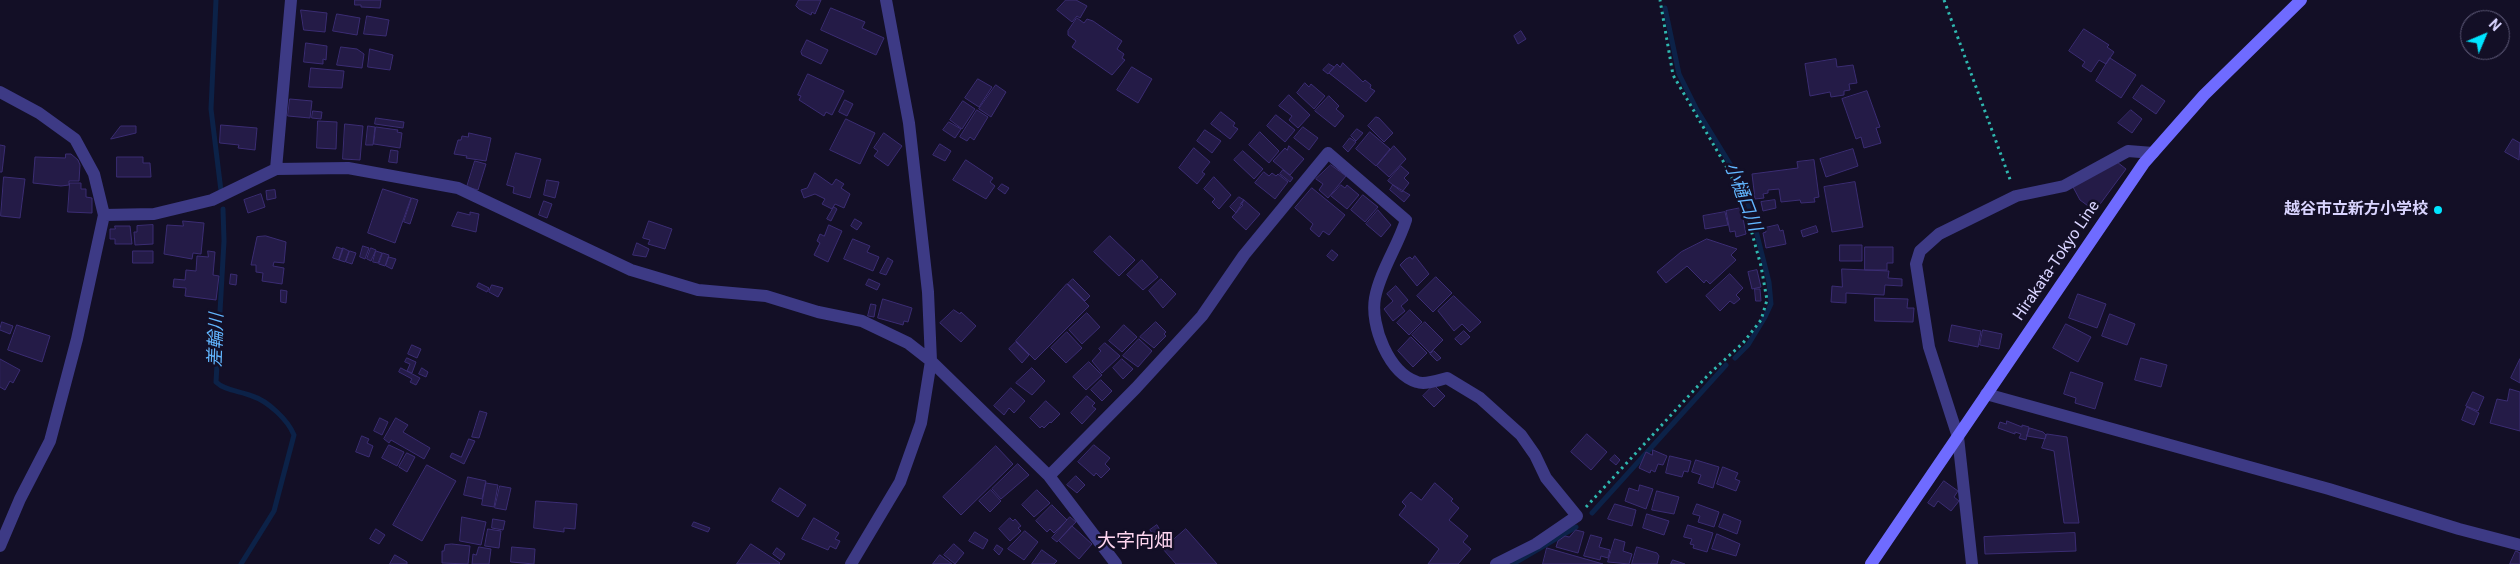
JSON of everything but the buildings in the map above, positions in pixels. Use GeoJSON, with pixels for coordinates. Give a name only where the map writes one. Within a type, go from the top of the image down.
{"type":"FeatureCollection","features":[{"type":"Feature","properties":{"kind":"main road","name":"Hirakata-Tokyo Line"},"geometry":{"type":"LineString","coordinates":[[1871,564],[2144,163],[2204,95],[2301,0]]}},
{"type":"Feature","properties":{"kind":"street"},"geometry":{"type":"LineString","coordinates":[[276,169],[291,0]]}},
{"type":"Feature","properties":{"kind":"street"},"geometry":{"type":"LineString","coordinates":[[851,564],[900,482],[921,423],[931,361],[928,292],[909,123],[886,0]]}},
{"type":"Feature","properties":{"kind":"street"},"geometry":{"type":"LineString","coordinates":[[0,92],[39,113],[75,139],[94,174],[104,215],[77,339],[50,441],[20,498],[0,546]]}},
{"type":"Feature","properties":{"kind":"street"},"geometry":{"type":"LineString","coordinates":[[1972,564],[1958,437],[1929,347],[1916,264],[1920,251],[1939,234],[2016,196],[2064,186],[2128,151],[2153,153]]}},
{"type":"Feature","properties":{"kind":"street"},"geometry":{"type":"LineString","coordinates":[[1048,476],[1136,388],[1202,316],[1244,256],[1328,153],[1406,220],[1375,299],[1376,326],[1392,361],[1404,375],[1419,383],[1447,378],[1480,398],[1521,434],[1535,455],[1546,478],[1577,516],[1536,544],[1496,564]]}},
{"type":"Feature","properties":{"kind":"street"},"geometry":{"type":"LineString","coordinates":[[104,215],[154,214],[212,200],[276,169],[348,168],[458,188],[631,270],[698,290],[766,296],[818,312],[862,321],[908,343],[931,361],[1048,476],[1116,564]]}},
{"type":"Feature","properties":{"kind":"street"},"geometry":{"type":"LineString","coordinates":[[1986,394],[2330,489],[2459,529],[2520,545]]}},
{"type":"Feature","properties":{"kind":"path"},"geometry":{"type":"LineString","coordinates":[[1577,516],[1709,374],[1743,343],[1761,320],[1766,300],[1761,266],[1747,215],[1730,173],[1673,75],[1660,0]]}},
{"type":"Feature","properties":{"kind":"path"},"geometry":{"type":"LineString","coordinates":[[1944,0],[2016,196]]}},
{"type":"Feature","properties":{"kind":"waterway","name":"差輪川"},"geometry":{"type":"LineString","coordinates":[[216,0],[211,109],[221,191]]}},
{"type":"Feature","properties":{"kind":"waterway","name":"小樋口川"},"geometry":{"type":"LineString","coordinates":[[1665,8],[1679,74],[1697,110],[1738,177],[1752,215],[1769,282],[1771,304],[1748,345],[1735,358]]}},
{"type":"Feature","properties":{"kind":"waterway","name":"差輪川"},"geometry":{"type":"LineString","coordinates":[[223,209],[224,241],[216,382],[233,391],[248,394],[264,402],[282,417],[294,435],[274,511],[241,564]]}},
{"type":"Feature","properties":{"kind":"waterway","name":"小樋口川"},"geometry":{"type":"LineString","coordinates":[[1592,513],[1726,365]]}},
{"type":"Feature","properties":{"kind":"waterway","name":"小樋口川"},"geometry":{"type":"LineString","coordinates":[[1513,564],[1576,527]]}},
{"type":"Feature","properties":{"kind":"place","name":"越谷市立新方小学校"},"geometry":{"type":"Point","coordinates":[2438,210]}},
{"type":"Feature","properties":{"kind":"district","name":"大字向畑"},"geometry":{"type":"Point","coordinates":[1135,542]}}]}
